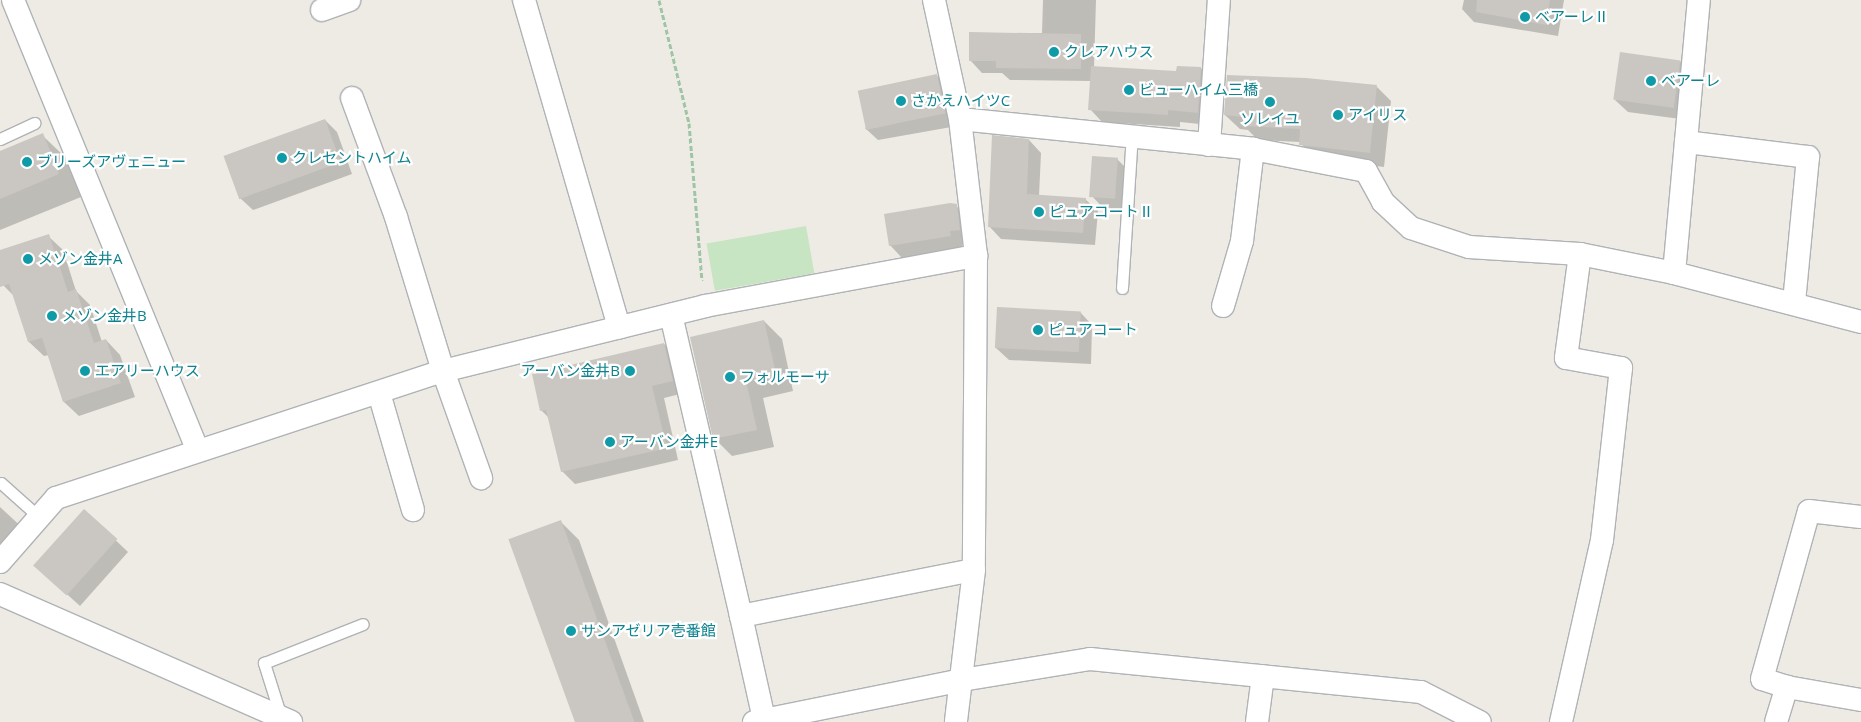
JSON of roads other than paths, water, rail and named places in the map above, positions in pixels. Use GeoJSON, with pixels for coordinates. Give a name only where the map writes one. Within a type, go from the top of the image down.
{"type":"FeatureCollection","features":[{"type":"Feature","properties":{"kind":"street"},"geometry":{"type":"LineString","coordinates":[[13,0],[198,451]]}},
{"type":"Feature","properties":{"kind":"street"},"geometry":{"type":"LineString","coordinates":[[322,10],[349,0]]}},
{"type":"Feature","properties":{"kind":"street"},"geometry":{"type":"LineString","coordinates":[[524,0],[619,328]]}},
{"type":"Feature","properties":{"kind":"street"},"geometry":{"type":"LineString","coordinates":[[934,0],[960,119],[976,256],[974,570],[956,722]]}},
{"type":"Feature","properties":{"kind":"street"},"geometry":{"type":"LineString","coordinates":[[1209,145],[1219,0]]}},
{"type":"Feature","properties":{"kind":"street"},"geometry":{"type":"LineString","coordinates":[[1674,273],[1699,0]]}},
{"type":"Feature","properties":{"kind":"street"},"geometry":{"type":"LineString","coordinates":[[352,98],[396,218],[444,371],[481,478]]}},
{"type":"Feature","properties":{"kind":"street"},"geometry":{"type":"LineString","coordinates":[[960,119],[1253,150],[1366,171],[1383,202],[1411,228],[1468,247],[1580,254],[1674,273],[1794,302],[1861,322]]}},
{"type":"Feature","properties":{"kind":"street"},"geometry":{"type":"LineString","coordinates":[[1686,142],[1808,157],[1794,302]]}},
{"type":"Feature","properties":{"kind":"street"},"geometry":{"type":"LineString","coordinates":[[1223,306],[1242,241],[1253,150]]}},
{"type":"Feature","properties":{"kind":"street"},"geometry":{"type":"LineString","coordinates":[[1561,722],[1602,540],[1621,368],[1566,358],[1580,254]]}},
{"type":"Feature","properties":{"kind":"street"},"geometry":{"type":"LineString","coordinates":[[0,562],[56,498],[444,371],[705,306],[976,256]]}},
{"type":"Feature","properties":{"kind":"street"},"geometry":{"type":"LineString","coordinates":[[671,315],[741,616],[759,721],[962,680],[1090,659],[1421,692],[1478,721]]}},
{"type":"Feature","properties":{"kind":"street"},"geometry":{"type":"LineString","coordinates":[[379,392],[413,510]]}},
{"type":"Feature","properties":{"kind":"street"},"geometry":{"type":"LineString","coordinates":[[1861,517],[1809,511],[1762,678],[1787,687],[1861,700]]}},
{"type":"Feature","properties":{"kind":"street"},"geometry":{"type":"LineString","coordinates":[[741,616],[974,570]]}},
{"type":"Feature","properties":{"kind":"street"},"geometry":{"type":"LineString","coordinates":[[0,594],[286,719]]}},
{"type":"Feature","properties":{"kind":"street"},"geometry":{"type":"LineString","coordinates":[[1257,722],[1263,676]]}},
{"type":"Feature","properties":{"kind":"street"},"geometry":{"type":"LineString","coordinates":[[1776,722],[1787,687]]}},
{"type":"Feature","properties":{"kind":"lane"},"geometry":{"type":"LineString","coordinates":[[0,140],[35,123]]}},
{"type":"Feature","properties":{"kind":"lane"},"geometry":{"type":"LineString","coordinates":[[1122,288],[1132,136]]}},
{"type":"Feature","properties":{"kind":"lane"},"geometry":{"type":"LineString","coordinates":[[1,483],[39,517]]}},
{"type":"Feature","properties":{"kind":"lane"},"geometry":{"type":"LineString","coordinates":[[286,719],[264,663],[363,624]]}},
{"type":"Feature","properties":{"kind":"place","name":"ベアーレⅡ"},"geometry":{"type":"Point","coordinates":[1525,17]}},
{"type":"Feature","properties":{"kind":"place","name":"クレアハウス"},"geometry":{"type":"Point","coordinates":[1054,52]}},
{"type":"Feature","properties":{"kind":"place","name":"ベアーレ"},"geometry":{"type":"Point","coordinates":[1651,81]}},
{"type":"Feature","properties":{"kind":"place","name":"ビューハイム三橋"},"geometry":{"type":"Point","coordinates":[1129,90]}},
{"type":"Feature","properties":{"kind":"place","name":"さかえハイツC"},"geometry":{"type":"Point","coordinates":[901,101]}},
{"type":"Feature","properties":{"kind":"place","name":"ソレイユ"},"geometry":{"type":"Point","coordinates":[1270,102]}},
{"type":"Feature","properties":{"kind":"place","name":"アイリス"},"geometry":{"type":"Point","coordinates":[1338,115]}},
{"type":"Feature","properties":{"kind":"place","name":"クレセントハイム"},"geometry":{"type":"Point","coordinates":[282,158]}},
{"type":"Feature","properties":{"kind":"place","name":"ブリーズアヴェニュー"},"geometry":{"type":"Point","coordinates":[27,162]}},
{"type":"Feature","properties":{"kind":"place","name":"ピュアコートⅡ"},"geometry":{"type":"Point","coordinates":[1039,212]}},
{"type":"Feature","properties":{"kind":"place","name":"メゾン金井A"},"geometry":{"type":"Point","coordinates":[28,259]}},
{"type":"Feature","properties":{"kind":"place","name":"メゾン金井B"},"geometry":{"type":"Point","coordinates":[52,316]}},
{"type":"Feature","properties":{"kind":"place","name":"ピュアコート"},"geometry":{"type":"Point","coordinates":[1038,330]}},
{"type":"Feature","properties":{"kind":"place","name":"エアリーハウス"},"geometry":{"type":"Point","coordinates":[85,371]}},
{"type":"Feature","properties":{"kind":"place","name":"アーバン金井B"},"geometry":{"type":"Point","coordinates":[630,371]}},
{"type":"Feature","properties":{"kind":"place","name":"フォルモーサ"},"geometry":{"type":"Point","coordinates":[730,377]}},
{"type":"Feature","properties":{"kind":"place","name":"アーバン金井E"},"geometry":{"type":"Point","coordinates":[610,442]}},
{"type":"Feature","properties":{"kind":"place","name":"サンアゼリア壱番館"},"geometry":{"type":"Point","coordinates":[571,631]}}]}
